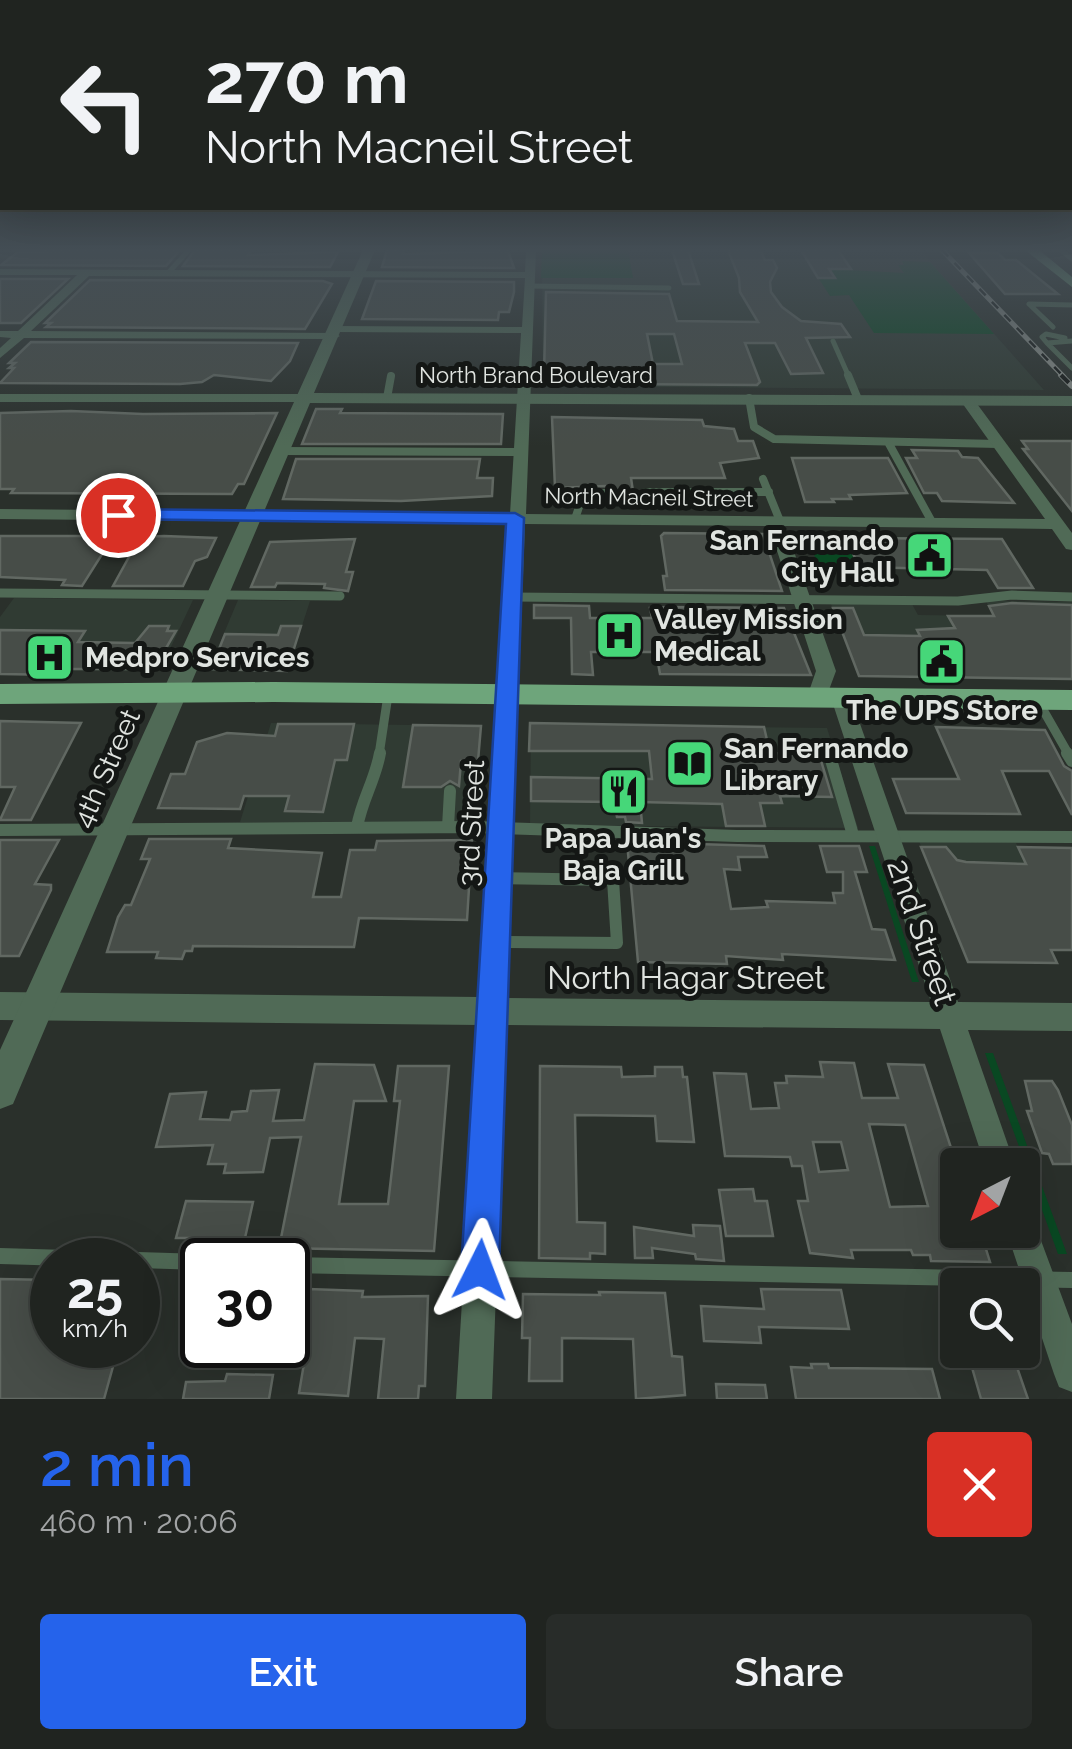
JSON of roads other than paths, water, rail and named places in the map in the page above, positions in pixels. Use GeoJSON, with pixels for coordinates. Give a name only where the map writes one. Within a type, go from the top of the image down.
{"type":"FeatureCollection","features":[{"type":"Feature","properties":{"kind":"main road"},"geometry":{"type":"LineString","coordinates":[[0,694],[1072,700]]}},
{"type":"Feature","properties":{"kind":"street"},"geometry":{"type":"LineString","coordinates":[[0,354],[42,315]]}},
{"type":"Feature","properties":{"kind":"street","name":"4th Street"},"geometry":{"type":"LineString","coordinates":[[0,1091],[343,315]]}},
{"type":"Feature","properties":{"kind":"street","name":"3rd Street"},"geometry":{"type":"LineString","coordinates":[[474,1399],[518,452],[528,315]]}},
{"type":"Feature","properties":{"kind":"street"},"geometry":{"type":"LineString","coordinates":[[0,334],[528,330]]}},
{"type":"Feature","properties":{"kind":"street","name":"North Brand Boulevard"},"geometry":{"type":"LineString","coordinates":[[0,398],[1072,401]]}},
{"type":"Feature","properties":{"kind":"street"},"geometry":{"type":"LineString","coordinates":[[967,400],[1072,544]]}},
{"type":"Feature","properties":{"kind":"street","name":"North Macneil Street"},"geometry":{"type":"LineString","coordinates":[[0,514],[1056,524]]}},
{"type":"Feature","properties":{"kind":"street","name":"2nd Street"},"geometry":{"type":"LineString","coordinates":[[778,521],[826,672],[829,700],[889,835],[994,1148]]}},
{"type":"Feature","properties":{"kind":"street","name":"North Hagar Street"},"geometry":{"type":"LineString","coordinates":[[0,1006],[1072,1017]]}},
{"type":"Feature","properties":{"kind":"street"},"geometry":{"type":"LineString","coordinates":[[1034,1248],[1056,1280],[1072,1374]]}},
{"type":"Feature","properties":{"kind":"lane"},"geometry":{"type":"LineString","coordinates":[[1041,315],[1054,327]]}},
{"type":"Feature","properties":{"kind":"lane"},"geometry":{"type":"LineString","coordinates":[[832,341],[858,399]]}},
{"type":"Feature","properties":{"kind":"lane"},"geometry":{"type":"LineString","coordinates":[[1071,341],[1047,344],[1072,368]]}},
{"type":"Feature","properties":{"kind":"lane"},"geometry":{"type":"LineString","coordinates":[[387,398],[391,376]]}},
{"type":"Feature","properties":{"kind":"lane"},"geometry":{"type":"LineString","coordinates":[[749,398],[754,426],[774,439],[998,444]]}},
{"type":"Feature","properties":{"kind":"lane"},"geometry":{"type":"LineString","coordinates":[[888,442],[932,522]]}},
{"type":"Feature","properties":{"kind":"lane"},"geometry":{"type":"LineString","coordinates":[[281,451],[518,452]]}},
{"type":"Feature","properties":{"kind":"lane"},"geometry":{"type":"LineString","coordinates":[[763,478],[778,521]]}},
{"type":"Feature","properties":{"kind":"lane"},"geometry":{"type":"LineString","coordinates":[[646,492],[768,492]]}},
{"type":"Feature","properties":{"kind":"lane"},"geometry":{"type":"LineString","coordinates":[[574,519],[583,495],[605,493]]}},
{"type":"Feature","properties":{"kind":"lane"},"geometry":{"type":"LineString","coordinates":[[0,593],[340,596]]}},
{"type":"Feature","properties":{"kind":"lane"},"geometry":{"type":"LineString","coordinates":[[511,596],[958,601],[1072,596]]}},
{"type":"Feature","properties":{"kind":"lane"},"geometry":{"type":"LineString","coordinates":[[357,827],[363,796],[374,784],[388,694]]}},
{"type":"Feature","properties":{"kind":"lane"},"geometry":{"type":"LineString","coordinates":[[1037,700],[1072,761]]}},
{"type":"Feature","properties":{"kind":"lane"},"geometry":{"type":"LineString","coordinates":[[829,750],[853,835]]}},
{"type":"Feature","properties":{"kind":"lane"},"geometry":{"type":"LineString","coordinates":[[448,827],[450,790]]}},
{"type":"Feature","properties":{"kind":"lane"},"geometry":{"type":"LineString","coordinates":[[0,830],[116,826],[448,827],[738,836],[1072,837]]}},
{"type":"Feature","properties":{"kind":"lane"},"geometry":{"type":"LineString","coordinates":[[495,942],[617,943],[613,880],[498,878]]}},
{"type":"Feature","properties":{"kind":"lane"},"geometry":{"type":"LineString","coordinates":[[0,1256],[30,1257]]}},
{"type":"Feature","properties":{"kind":"lane"},"geometry":{"type":"LineString","coordinates":[[310,1265],[1056,1280]]}},
{"type":"Feature","properties":{"kind":"railway"},"geometry":{"type":"LineString","coordinates":[[1005,315],[1064,377]]}},
{"type":"Feature","properties":{"kind":"railway"},"geometry":{"type":"LineString","coordinates":[[1061,375],[1072,386]]}},
{"type":"Feature","properties":{"kind":"place","name":"San Fernando City Hall"},"geometry":{"type":"Point","coordinates":[929,556]}},
{"type":"Feature","properties":{"kind":"place","name":"Valley Mission Medical"},"geometry":{"type":"Point","coordinates":[619,635]}},
{"type":"Feature","properties":{"kind":"place","name":"Medpro Services"},"geometry":{"type":"Point","coordinates":[50,657]}},
{"type":"Feature","properties":{"kind":"place","name":"The UPS Store"},"geometry":{"type":"Point","coordinates":[942,662]}},
{"type":"Feature","properties":{"kind":"place","name":"San Fernando Library"},"geometry":{"type":"Point","coordinates":[689,764]}},
{"type":"Feature","properties":{"kind":"place","name":"Papa Juan's Baja Grill"},"geometry":{"type":"Point","coordinates":[623,791]}}]}
